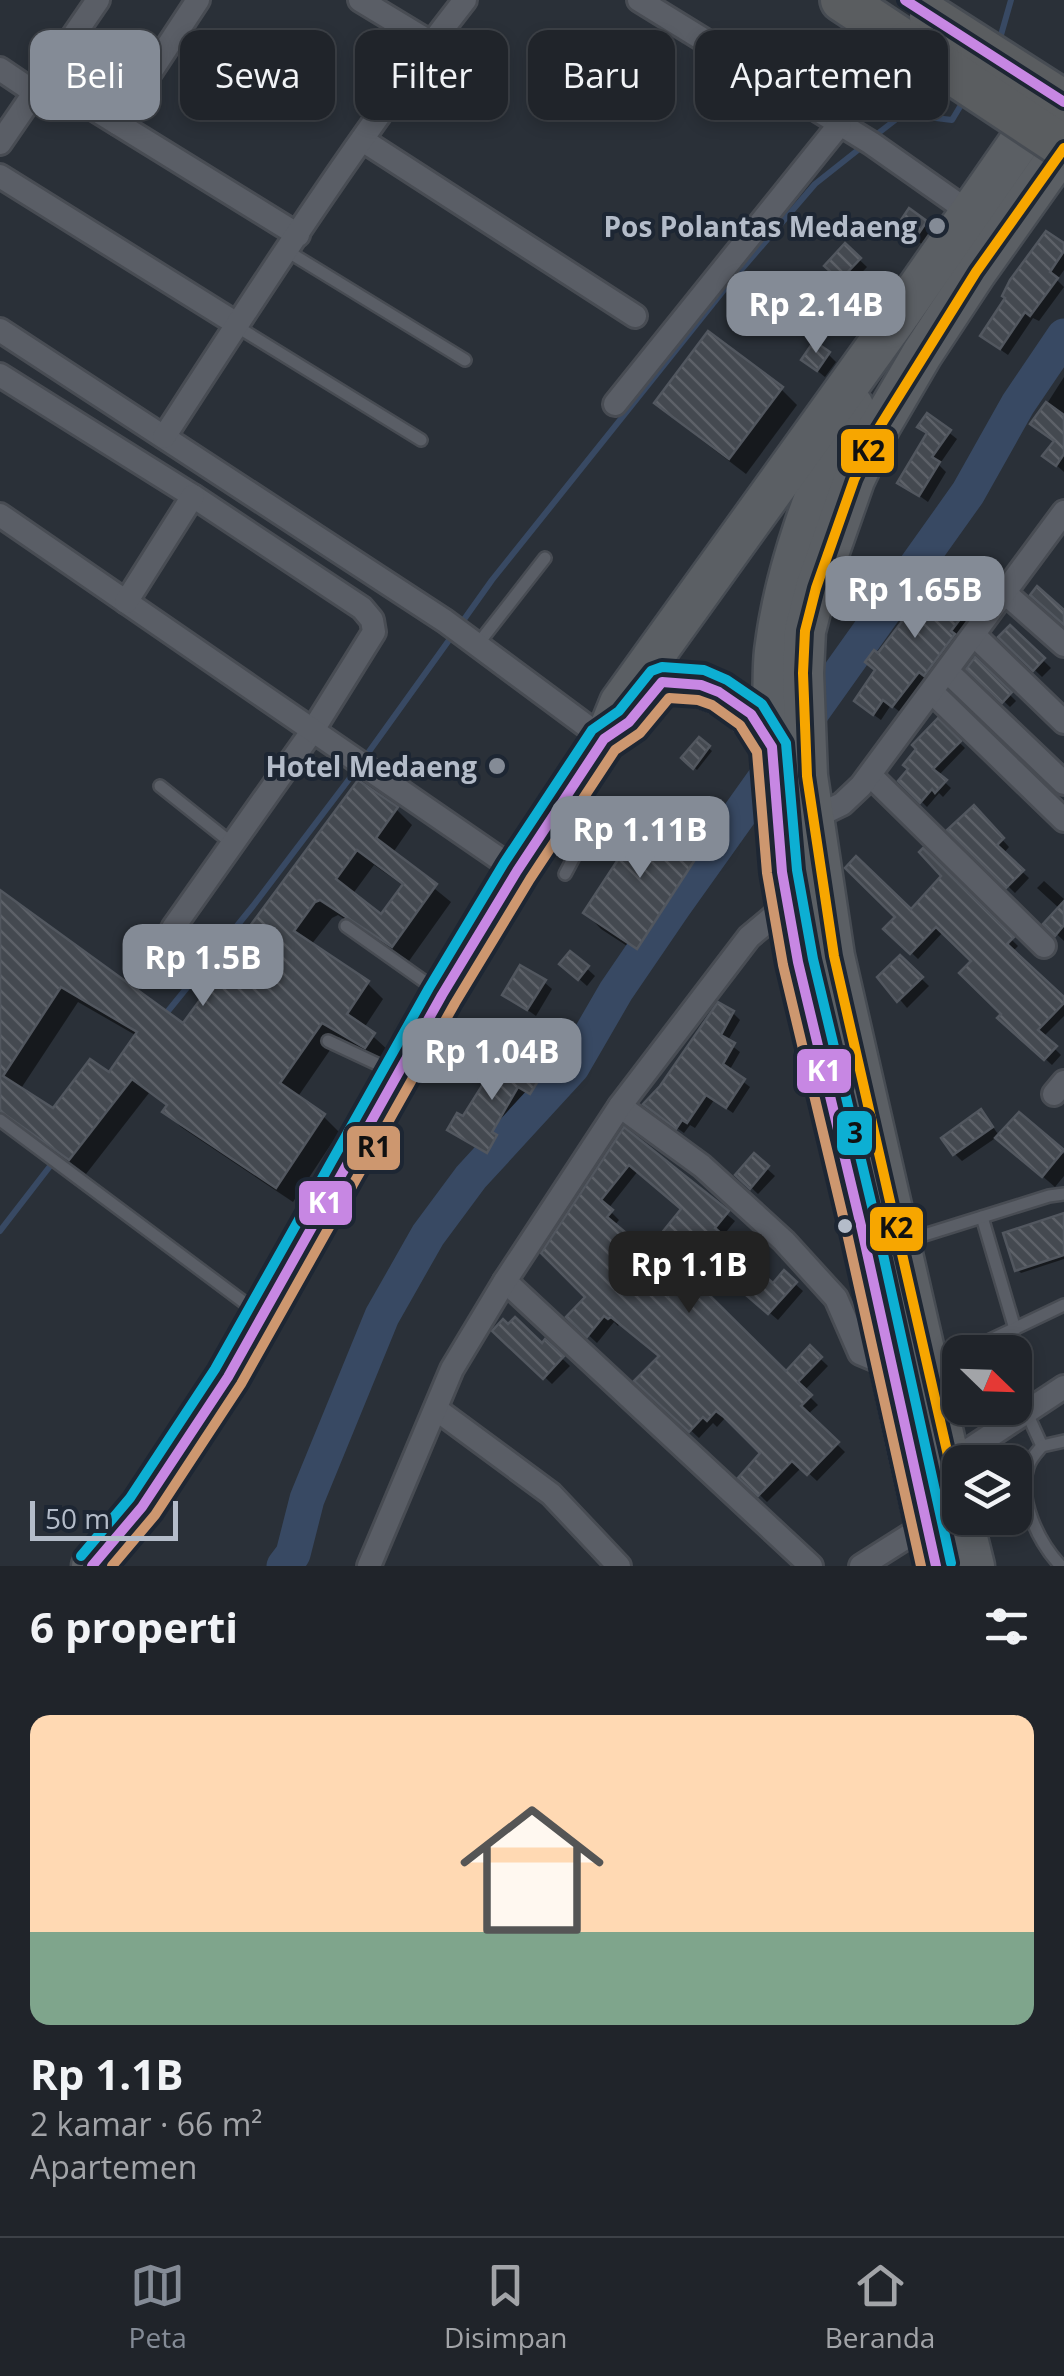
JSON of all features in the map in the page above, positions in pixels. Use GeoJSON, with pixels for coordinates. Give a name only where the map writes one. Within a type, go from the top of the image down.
{"type":"FeatureCollection","features":[{"type":"Feature","properties":{"kind":"highway"},"geometry":{"type":"LineString","coordinates":[[842,0],[914,20],[1064,102]]}},
{"type":"Feature","properties":{"kind":"highway"},"geometry":{"type":"LineString","coordinates":[[914,20],[1064,148],[976,272],[877,430],[812,557],[774,654],[784,760],[784,889],[944,1445]]}},
{"type":"Feature","properties":{"kind":"highway"},"geometry":{"type":"LineString","coordinates":[[92,1566],[142,1507],[228,1376],[442,995],[517,871],[606,737],[620,704],[1064,78]]}},
{"type":"Feature","properties":{"kind":"highway"},"geometry":{"type":"LineString","coordinates":[[606,737],[630,722],[662,682],[948,295],[976,272]]}},
{"type":"Feature","properties":{"kind":"highway"},"geometry":{"type":"LineString","coordinates":[[784,760],[803,673],[812,557],[838,442],[894,322]]}},
{"type":"Feature","properties":{"kind":"highway"},"geometry":{"type":"LineString","coordinates":[[662,682],[701,685],[751,714],[784,760],[812,820],[834,956],[897,1243],[942,1481]]}},
{"type":"Feature","properties":{"kind":"highway"},"geometry":{"type":"LineString","coordinates":[[936,1566],[944,1535]]}},
{"type":"Feature","properties":{"kind":"highway"},"geometry":{"type":"LineString","coordinates":[[958,1535],[974,1566]]}},
{"type":"Feature","properties":{"kind":"street"},"geometry":{"type":"LineString","coordinates":[[118,123],[198,0]]}},
{"type":"Feature","properties":{"kind":"street"},"geometry":{"type":"LineString","coordinates":[[360,0],[410,30]]}},
{"type":"Feature","properties":{"kind":"street"},"geometry":{"type":"LineString","coordinates":[[441,30],[465,0]]}},
{"type":"Feature","properties":{"kind":"street"},"geometry":{"type":"LineString","coordinates":[[639,0],[854,133],[969,212]]}},
{"type":"Feature","properties":{"kind":"street"},"geometry":{"type":"LineString","coordinates":[[74,30],[92,2]]}},
{"type":"Feature","properties":{"kind":"street"},"geometry":{"type":"LineString","coordinates":[[0,69],[30,81]]}},
{"type":"Feature","properties":{"kind":"street"},"geometry":{"type":"LineString","coordinates":[[0,143],[30,98]]}},
{"type":"Feature","properties":{"kind":"street"},"geometry":{"type":"LineString","coordinates":[[112,120],[292,243]]}},
{"type":"Feature","properties":{"kind":"street"},"geometry":{"type":"LineString","coordinates":[[164,437],[378,120]]}},
{"type":"Feature","properties":{"kind":"street"},"geometry":{"type":"LineString","coordinates":[[615,404],[854,133]]}},
{"type":"Feature","properties":{"kind":"street"},"geometry":{"type":"LineString","coordinates":[[364,140],[635,316]]}},
{"type":"Feature","properties":{"kind":"street"},"geometry":{"type":"LineString","coordinates":[[0,176],[237,325]]}},
{"type":"Feature","properties":{"kind":"street"},"geometry":{"type":"LineString","coordinates":[[0,330],[445,621],[606,737]]}},
{"type":"Feature","properties":{"kind":"street"},"geometry":{"type":"LineString","coordinates":[[0,376],[193,496],[362,608],[372,620],[374,632],[313,730],[173,928]]}},
{"type":"Feature","properties":{"kind":"street"},"geometry":{"type":"LineString","coordinates":[[126,602],[193,496]]}},
{"type":"Feature","properties":{"kind":"street"},"geometry":{"type":"LineString","coordinates":[[0,515],[517,871]]}},
{"type":"Feature","properties":{"kind":"street"},"geometry":{"type":"LineString","coordinates":[[812,820],[842,804],[870,775],[1062,519]]}},
{"type":"Feature","properties":{"kind":"street"},"geometry":{"type":"LineString","coordinates":[[1005,593],[1064,645]]}},
{"type":"Feature","properties":{"kind":"street"},"geometry":{"type":"LineString","coordinates":[[974,636],[1064,722]]}},
{"type":"Feature","properties":{"kind":"street"},"geometry":{"type":"LineString","coordinates":[[948,672],[1064,783]]}},
{"type":"Feature","properties":{"kind":"street"},"geometry":{"type":"LineString","coordinates":[[932,692],[1064,820]]}},
{"type":"Feature","properties":{"kind":"street"},"geometry":{"type":"LineString","coordinates":[[870,775],[1044,946]]}},
{"type":"Feature","properties":{"kind":"street"},"geometry":{"type":"LineString","coordinates":[[369,1566],[452,1369],[505,1281],[620,1106],[784,889]]}},
{"type":"Feature","properties":{"kind":"street"},"geometry":{"type":"LineString","coordinates":[[620,1106],[702,1166],[784,1241],[836,1298],[860,1353],[920,1366]]}},
{"type":"Feature","properties":{"kind":"street"},"geometry":{"type":"LineString","coordinates":[[505,1281],[811,1566]]}},
{"type":"Feature","properties":{"kind":"street"},"geometry":{"type":"LineString","coordinates":[[1032,1407],[1064,1387]]}},
{"type":"Feature","properties":{"kind":"street"},"geometry":{"type":"LineString","coordinates":[[436,1409],[550,1494],[619,1566]]}},
{"type":"Feature","properties":{"kind":"street"},"geometry":{"type":"LineString","coordinates":[[976,1445],[1005,1425]]}},
{"type":"Feature","properties":{"kind":"street"},"geometry":{"type":"LineString","coordinates":[[861,1566],[942,1521]]}},
{"type":"Feature","properties":{"kind":"lane"},"geometry":{"type":"LineString","coordinates":[[292,243],[466,360]]}},
{"type":"Feature","properties":{"kind":"lane"},"geometry":{"type":"LineString","coordinates":[[237,325],[421,440]]}},
{"type":"Feature","properties":{"kind":"lane"},"geometry":{"type":"LineString","coordinates":[[473,641],[545,558]]}},
{"type":"Feature","properties":{"kind":"lane"},"geometry":{"type":"LineString","coordinates":[[160,786],[234,845]]}},
{"type":"Feature","properties":{"kind":"lane"},"geometry":{"type":"LineString","coordinates":[[562,804],[585,830],[565,874]]}},
{"type":"Feature","properties":{"kind":"lane"},"geometry":{"type":"LineString","coordinates":[[346,926],[442,995]]}},
{"type":"Feature","properties":{"kind":"lane"},"geometry":{"type":"LineString","coordinates":[[328,1041],[399,1074]]}},
{"type":"Feature","properties":{"kind":"lane"},"geometry":{"type":"LineString","coordinates":[[2,1126],[40,1148],[263,1316]]}},
{"type":"Feature","properties":{"kind":"lane"},"geometry":{"type":"LineString","coordinates":[[897,1243],[1064,1194]]}},
{"type":"Feature","properties":{"kind":"lane"},"geometry":{"type":"LineString","coordinates":[[982,1218],[1015,1329]]}},
{"type":"Feature","properties":{"kind":"lane"},"geometry":{"type":"LineString","coordinates":[[1002,1335],[1064,1305]]}},
{"type":"Feature","properties":{"kind":"lane"},"geometry":{"type":"LineString","coordinates":[[1032,1424],[1042,1446]]}},
{"type":"Feature","properties":{"kind":"lane"},"geometry":{"type":"LineString","coordinates":[[1061,1566],[1035,1532],[1027,1493],[1028,1464],[1042,1446],[1064,1441]]}},
{"type":"Feature","properties":{"kind":"building"},"geometry":{"type":"Polygon","coordinates":[[[909,208],[927,221],[915,239],[897,226],[909,208]]]}},
{"type":"Feature","properties":{"kind":"building"},"geometry":{"type":"Polygon","coordinates":[[[1046,231],[1064,243],[1064,251],[1050,272],[1058,278],[1030,316],[1025,312],[1000,349],[980,336],[1005,298],[1002,296],[1010,280],[1046,231]]]}},
{"type":"Feature","properties":{"kind":"building"},"geometry":{"type":"Polygon","coordinates":[[[845,243],[861,258],[840,280],[824,266],[845,243]]]}},
{"type":"Feature","properties":{"kind":"building"},"geometry":{"type":"Polygon","coordinates":[[[782,291],[799,304],[783,324],[766,312],[782,291]]]}},
{"type":"Feature","properties":{"kind":"building"},"geometry":{"type":"Polygon","coordinates":[[[708,331],[783,387],[729,459],[654,403],[708,331]]]}},
{"type":"Feature","properties":{"kind":"building"},"geometry":{"type":"Polygon","coordinates":[[[814,341],[830,352],[817,371],[801,360],[814,341]]]}},
{"type":"Feature","properties":{"kind":"building"},"geometry":{"type":"Polygon","coordinates":[[[1046,402],[1064,415],[1064,454],[1056,466],[1042,456],[1054,441],[1030,424],[1046,402]]]}},
{"type":"Feature","properties":{"kind":"building"},"geometry":{"type":"Polygon","coordinates":[[[927,413],[951,430],[932,457],[940,462],[919,496],[897,483],[927,433],[917,427],[927,413]]]}},
{"type":"Feature","properties":{"kind":"building"},"geometry":{"type":"Polygon","coordinates":[[[951,568],[972,588],[958,609],[964,614],[951,631],[955,634],[924,676],[919,672],[892,707],[883,700],[873,715],[854,701],[875,670],[865,662],[874,650],[878,653],[906,616],[901,612],[927,576],[938,585],[951,568]]]}},
{"type":"Feature","properties":{"kind":"building"},"geometry":{"type":"Polygon","coordinates":[[[1037,586],[1064,610],[1064,625],[1030,595],[1037,586]]]}},
{"type":"Feature","properties":{"kind":"building"},"geometry":{"type":"Polygon","coordinates":[[[1010,625],[1045,658],[1033,671],[998,637],[1010,625]]]}},
{"type":"Feature","properties":{"kind":"building"},"geometry":{"type":"Polygon","coordinates":[[[975,657],[1012,692],[1002,703],[966,669],[975,657]]]}},
{"type":"Feature","properties":{"kind":"building"},"geometry":{"type":"Polygon","coordinates":[[[938,718],[961,741],[933,769],[947,780],[920,803],[898,781],[908,769],[903,765],[916,749],[912,745],[938,718]]]}},
{"type":"Feature","properties":{"kind":"building"},"geometry":{"type":"Polygon","coordinates":[[[699,737],[710,746],[693,769],[681,758],[699,737]]]}},
{"type":"Feature","properties":{"kind":"building"},"geometry":{"type":"Polygon","coordinates":[[[358,780],[398,807],[376,838],[437,884],[392,947],[320,900],[294,931],[369,981],[347,1014],[375,1033],[365,1048],[322,1023],[280,1083],[325,1114],[276,1188],[162,1112],[167,1105],[132,1079],[69,1160],[0,1111],[0,890],[183,1023],[216,978],[213,976],[358,780]],[[357,850],[336,879],[381,914],[403,884],[357,850]],[[61,987],[3,1076],[53,1108],[90,1059],[109,1072],[137,1032],[61,987]]]}},
{"type":"Feature","properties":{"kind":"building"},"geometry":{"type":"Polygon","coordinates":[[[648,799],[672,817],[658,837],[694,861],[637,949],[583,913],[646,817],[639,812],[648,799]]]}},
{"type":"Feature","properties":{"kind":"building"},"geometry":{"type":"Polygon","coordinates":[[[974,805],[1004,838],[997,845],[1024,870],[1006,888],[947,830],[974,805]]]}},
{"type":"Feature","properties":{"kind":"building"},"geometry":{"type":"Polygon","coordinates":[[[923,848],[1014,937],[1007,944],[1064,997],[1064,1003],[1038,1030],[1057,1046],[1044,1060],[997,1018],[1001,1014],[959,973],[971,961],[936,927],[910,954],[883,929],[895,917],[845,868],[856,856],[911,909],[941,876],[919,852],[923,848]]]}},
{"type":"Feature","properties":{"kind":"building"},"geometry":{"type":"Polygon","coordinates":[[[1064,901],[1064,925],[1055,936],[1043,924],[1064,901]]]}},
{"type":"Feature","properties":{"kind":"building"},"geometry":{"type":"Polygon","coordinates":[[[570,951],[589,966],[578,980],[559,964],[570,951]]]}},
{"type":"Feature","properties":{"kind":"building"},"geometry":{"type":"Polygon","coordinates":[[[900,955],[923,977],[897,1002],[877,977],[900,955]]]}},
{"type":"Feature","properties":{"kind":"building"},"geometry":{"type":"Polygon","coordinates":[[[520,965],[546,980],[527,1010],[502,995],[520,965]]]}},
{"type":"Feature","properties":{"kind":"building"},"geometry":{"type":"Polygon","coordinates":[[[718,1002],[734,1011],[721,1035],[735,1043],[723,1064],[745,1079],[726,1108],[706,1095],[687,1123],[682,1120],[676,1129],[643,1104],[660,1086],[718,1002]]]}},
{"type":"Feature","properties":{"kind":"building"},"geometry":{"type":"Polygon","coordinates":[[[502,1054],[540,1078],[530,1094],[518,1087],[492,1132],[497,1135],[487,1153],[447,1130],[457,1113],[463,1116],[502,1054]]]}},
{"type":"Feature","properties":{"kind":"building"},"geometry":{"type":"Polygon","coordinates":[[[981,1109],[993,1127],[953,1155],[941,1138],[981,1109]]]}},
{"type":"Feature","properties":{"kind":"building"},"geometry":{"type":"Polygon","coordinates":[[[1019,1112],[1064,1150],[1042,1177],[995,1138],[1019,1112]]]}},
{"type":"Feature","properties":{"kind":"building"},"geometry":{"type":"Polygon","coordinates":[[[624,1127],[729,1211],[715,1228],[731,1246],[773,1283],[784,1270],[797,1282],[768,1314],[694,1250],[684,1262],[656,1240],[681,1209],[629,1165],[601,1200],[613,1210],[607,1217],[657,1259],[644,1275],[668,1296],[688,1274],[786,1371],[810,1345],[822,1357],[798,1382],[812,1395],[801,1406],[839,1442],[807,1475],[792,1461],[758,1496],[738,1478],[760,1453],[724,1417],[716,1411],[707,1421],[703,1417],[689,1432],[634,1381],[659,1356],[611,1317],[604,1316],[587,1337],[566,1317],[585,1297],[541,1253],[624,1127]]]}},
{"type":"Feature","properties":{"kind":"building"},"geometry":{"type":"Polygon","coordinates":[[[754,1153],[769,1166],[750,1189],[735,1175],[754,1153]]]}},
{"type":"Feature","properties":{"kind":"building"},"geometry":{"type":"Polygon","coordinates":[[[1064,1213],[1064,1255],[1015,1271],[1003,1233],[1064,1213]]]}},
{"type":"Feature","properties":{"kind":"building"},"geometry":{"type":"Polygon","coordinates":[[[515,1317],[542,1343],[545,1339],[564,1356],[543,1379],[492,1331],[503,1319],[508,1324],[515,1317]]]}},
{"type":"Feature","properties":{"kind":"waterway"},"geometry":{"type":"LineString","coordinates":[[999,42],[1011,0]]}},
{"type":"Feature","properties":{"kind":"waterway"},"geometry":{"type":"LineString","coordinates":[[872,138],[903,114],[952,120],[964,100]]}},
{"type":"Feature","properties":{"kind":"waterway"},"geometry":{"type":"LineString","coordinates":[[460,625],[728,285],[815,184],[863,146]]}},
{"type":"Feature","properties":{"kind":"waterway"},"geometry":{"type":"LineString","coordinates":[[284,1566],[293,1554],[307,1499],[382,1316],[428,1235],[471,1177],[572,1067],[616,991],[674,906],[968,493],[1018,404],[1064,336]]}},
{"type":"Feature","properties":{"kind":"waterway"},"geometry":{"type":"LineString","coordinates":[[164,1016],[253,906],[452,636]]}},
{"type":"Feature","properties":{"kind":"waterway"},"geometry":{"type":"LineString","coordinates":[[0,1231],[54,1161]]}},
{"type":"Feature","properties":{"kind":"transit line","name":"K1"},"geometry":{"type":"LineString","coordinates":[[905,0],[1064,102]]}},
{"type":"Feature","properties":{"kind":"transit line","name":"K2"},"geometry":{"type":"LineString","coordinates":[[946,1445],[834,956],[807,776],[805,631],[854,480],[877,431],[976,272],[1064,148]]}},
{"type":"Feature","properties":{"kind":"transit line","name":"3"},"geometry":{"type":"LineString","coordinates":[[81,1556],[130,1498],[215,1369],[429,988],[504,863],[592,730],[619,711],[651,671],[662,667],[704,670],[727,680],[762,704],[786,743],[797,870],[813,959],[951,1563]]}},
{"type":"Feature","properties":{"kind":"transit line","name":"K1"},"geometry":{"type":"LineString","coordinates":[[92,1566],[142,1507],[228,1377],[442,995],[517,871],[604,739],[629,722],[662,682],[701,685],[719,692],[751,714],[772,747],[782,872],[798,962],[936,1566]]}},
{"type":"Feature","properties":{"kind":"transit line","name":"R1"},"geometry":{"type":"LineString","coordinates":[[112,1566],[155,1515],[241,1384],[455,1003],[530,879],[615,750],[640,733],[669,698],[712,705],[740,725],[757,752],[767,873],[783,965],[921,1566]]}},
{"type":"Feature","properties":{"kind":"place","name":"Pos Polantas Medaeng"},"geometry":{"type":"Point","coordinates":[937,226]}},
{"type":"Feature","properties":{"kind":"place","name":"Hotel Medaeng"},"geometry":{"type":"Point","coordinates":[497,766]}}]}
